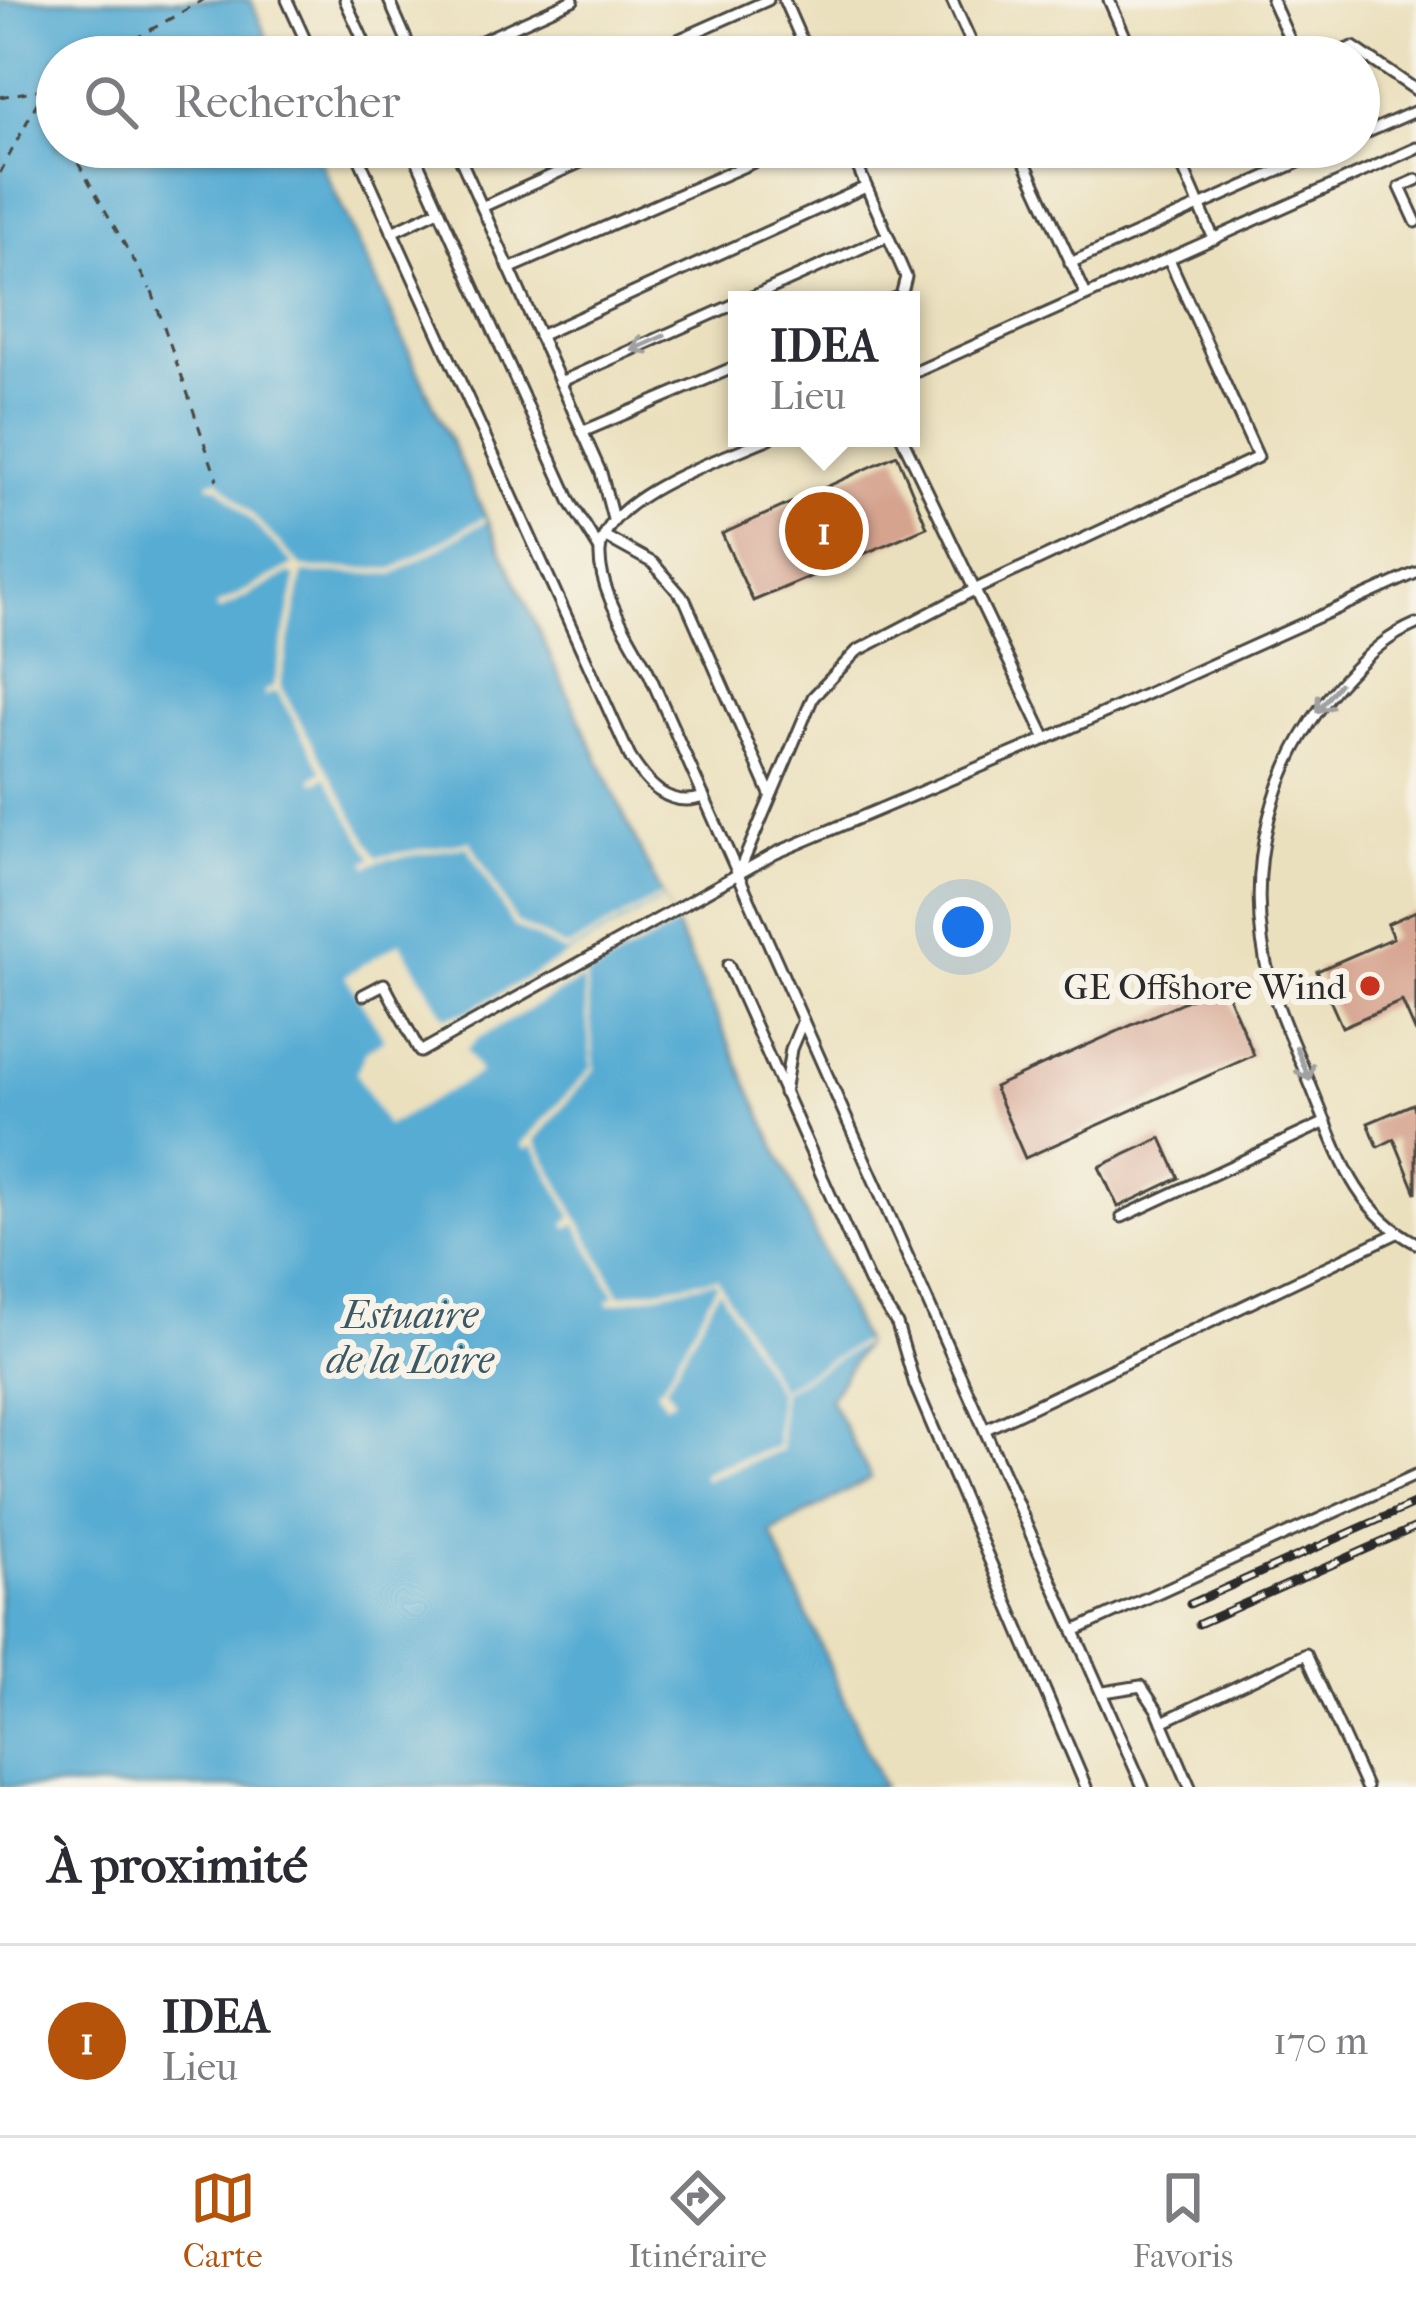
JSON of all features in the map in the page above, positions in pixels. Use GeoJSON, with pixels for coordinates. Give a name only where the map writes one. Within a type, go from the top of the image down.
{"type":"FeatureCollection","features":[{"type":"Feature","properties":{"kind":"lane"},"geometry":{"type":"LineString","coordinates":[[287,0],[303,36]]}},
{"type":"Feature","properties":{"kind":"lane"},"geometry":{"type":"LineString","coordinates":[[345,0],[361,36]]}},
{"type":"Feature","properties":{"kind":"lane"},"geometry":{"type":"LineString","coordinates":[[389,0],[405,36]]}},
{"type":"Feature","properties":{"kind":"lane"},"geometry":{"type":"LineString","coordinates":[[493,36],[573,0]]}},
{"type":"Feature","properties":{"kind":"lane"},"geometry":{"type":"LineString","coordinates":[[687,36],[768,0]]}},
{"type":"Feature","properties":{"kind":"lane"},"geometry":{"type":"LineString","coordinates":[[784,0],[800,36]]}},
{"type":"Feature","properties":{"kind":"lane"},"geometry":{"type":"LineString","coordinates":[[952,0],[968,36]]}},
{"type":"Feature","properties":{"kind":"lane"},"geometry":{"type":"LineString","coordinates":[[1108,0],[1124,36]]}},
{"type":"Feature","properties":{"kind":"lane"},"geometry":{"type":"LineString","coordinates":[[1271,0],[1287,36]]}},
{"type":"Feature","properties":{"kind":"lane"},"geometry":{"type":"LineString","coordinates":[[1380,66],[1416,91]]}},
{"type":"Feature","properties":{"kind":"lane"},"geometry":{"type":"LineString","coordinates":[[1380,127],[1416,111]]}},
{"type":"Feature","properties":{"kind":"lane"},"geometry":{"type":"LineString","coordinates":[[1380,164],[1416,148]]}},
{"type":"Feature","properties":{"kind":"lane"},"geometry":{"type":"LineString","coordinates":[[363,168],[630,757],[648,786],[670,798],[690,802],[704,797]]}},
{"type":"Feature","properties":{"kind":"lane"},"geometry":{"type":"LineString","coordinates":[[421,168],[572,503],[600,550],[610,598],[648,670],[1143,1787]]}},
{"type":"Feature","properties":{"kind":"lane"},"geometry":{"type":"LineString","coordinates":[[464,168],[601,472],[613,519]]}},
{"type":"Feature","properties":{"kind":"lane"},"geometry":{"type":"LineString","coordinates":[[482,207],[568,168]]}},
{"type":"Feature","properties":{"kind":"lane"},"geometry":{"type":"LineString","coordinates":[[509,269],[740,168]]}},
{"type":"Feature","properties":{"kind":"lane"},"geometry":{"type":"LineString","coordinates":[[858,168],[906,277],[902,291]]}},
{"type":"Feature","properties":{"kind":"lane"},"geometry":{"type":"LineString","coordinates":[[1027,168],[1086,295]]}},
{"type":"Feature","properties":{"kind":"lane"},"geometry":{"type":"LineString","coordinates":[[1183,168],[1214,239]]}},
{"type":"Feature","properties":{"kind":"lane"},"geometry":{"type":"LineString","coordinates":[[1070,263],[1285,168]]}},
{"type":"Feature","properties":{"kind":"lane"},"geometry":{"type":"LineString","coordinates":[[920,370],[1372,168]]}},
{"type":"Feature","properties":{"kind":"lane"},"geometry":{"type":"LineString","coordinates":[[1416,180],[1400,187],[1416,222]]}},
{"type":"Feature","properties":{"kind":"lane"},"geometry":{"type":"LineString","coordinates":[[539,336],[866,187]]}},
{"type":"Feature","properties":{"kind":"lane"},"geometry":{"type":"LineString","coordinates":[[392,232],[440,210]]}},
{"type":"Feature","properties":{"kind":"lane"},"geometry":{"type":"LineString","coordinates":[[766,291],[888,236]]}},
{"type":"Feature","properties":{"kind":"lane"},"geometry":{"type":"LineString","coordinates":[[738,874],[813,697],[857,651],[974,590],[1258,457],[1169,259]]}},
{"type":"Feature","properties":{"kind":"lane"},"geometry":{"type":"LineString","coordinates":[[560,382],[728,308]]}},
{"type":"Feature","properties":{"kind":"lane"},"geometry":{"type":"LineString","coordinates":[[582,432],[728,370]]}},
{"type":"Feature","properties":{"kind":"lane"},"geometry":{"type":"LineString","coordinates":[[600,550],[613,519],[636,499],[750,447]]}},
{"type":"Feature","properties":{"kind":"lane"},"geometry":{"type":"LineString","coordinates":[[906,447],[1046,739]]}},
{"type":"Feature","properties":{"kind":"lane"},"geometry":{"type":"LineString","coordinates":[[606,537],[652,563],[685,600],[770,794]]}},
{"type":"Feature","properties":{"kind":"lane"},"geometry":{"type":"LineString","coordinates":[[363,995],[384,984],[421,1052],[776,853],[1046,739],[1416,572]]}},
{"type":"Feature","properties":{"kind":"lane"},"geometry":{"type":"LineString","coordinates":[[1416,624],[1385,638],[1324,699],[1291,753],[1271,803],[1260,857],[1260,921],[1272,986],[1349,1181],[1371,1209],[1416,1243]]}},
{"type":"Feature","properties":{"kind":"lane"},"geometry":{"type":"LineString","coordinates":[[728,965],[869,1282],[896,1324],[915,1384],[1085,1787]]}},
{"type":"Feature","properties":{"kind":"lane"},"geometry":{"type":"LineString","coordinates":[[784,1093],[791,1049],[803,1020]]}},
{"type":"Feature","properties":{"kind":"lane"},"geometry":{"type":"LineString","coordinates":[[1122,1217],[1326,1122]]}},
{"type":"Feature","properties":{"kind":"lane"},"geometry":{"type":"LineString","coordinates":[[986,1429],[1397,1233]]}},
{"type":"Feature","properties":{"kind":"lane"},"geometry":{"type":"LineString","coordinates":[[1076,1630],[1416,1475]]}},
{"type":"Feature","properties":{"kind":"lane"},"geometry":{"type":"LineString","coordinates":[[1162,1722],[1306,1654],[1366,1787]]}},
{"type":"Feature","properties":{"kind":"lane"},"geometry":{"type":"LineString","coordinates":[[1104,1692],[1141,1685],[1190,1787]]}},
{"type":"Feature","properties":{"kind":"path"},"geometry":{"type":"LineString","coordinates":[[140,36],[203,0]]}},
{"type":"Feature","properties":{"kind":"path"},"geometry":{"type":"LineString","coordinates":[[0,97],[36,95]]}},
{"type":"Feature","properties":{"kind":"path"},"geometry":{"type":"LineString","coordinates":[[0,172],[36,101]]}},
{"type":"Feature","properties":{"kind":"path"},"geometry":{"type":"LineString","coordinates":[[81,168],[151,291],[178,367]]}},
{"type":"Feature","properties":{"kind":"path"},"geometry":{"type":"LineString","coordinates":[[181,374],[218,480]]}},
{"type":"Feature","properties":{"kind":"water","name":"Estuaire de la Loire"},"geometry":{"type":"Polygon","coordinates":[[[0,0],[251,0],[266,36],[36,36],[36,168],[324,168],[864,1344],[830,1399],[871,1478],[771,1533],[883,1787],[0,1787],[0,0]]]}},
{"type":"Feature","properties":{"kind":"pier"},"geometry":{"type":"Polygon","coordinates":[[[218,479],[303,568],[393,569],[484,517],[486,521],[394,574],[303,573],[280,686],[377,857],[470,841],[516,922],[567,948],[663,898],[566,953],[513,926],[467,846],[367,867],[365,862],[372,858],[326,777],[314,783],[312,778],[322,771],[277,691],[265,696],[263,692],[274,686],[296,578],[290,573],[219,611],[216,606],[294,565],[219,487],[208,486],[218,479]]]}},
{"type":"Feature","properties":{"kind":"pier"},"geometry":{"type":"Polygon","coordinates":[[[664,900],[676,926],[586,977],[595,1069],[535,1140],[620,1295],[717,1278],[780,1389],[864,1344],[781,1392],[781,1450],[705,1480],[702,1475],[710,1470],[777,1446],[778,1393],[719,1289],[666,1387],[674,1400],[665,1405],[656,1389],[662,1386],[717,1284],[609,1305],[607,1300],[615,1296],[576,1224],[567,1228],[564,1223],[572,1217],[533,1146],[525,1150],[521,1144],[592,1067],[583,979],[477,1039],[467,1050],[480,1073],[387,1126],[356,1073],[366,1051],[384,1039],[345,976],[400,942],[445,1017],[466,1012],[664,900]]]}},
{"type":"Feature","properties":{"kind":"building"},"geometry":{"type":"Polygon","coordinates":[[[897,455],[927,527],[753,601],[722,534],[897,455]]]}},
{"type":"Feature","properties":{"kind":"building","name":"GE Offshore Wind"},"geometry":{"type":"Polygon","coordinates":[[[1416,911],[1416,1033],[1402,1001],[1342,1027],[1317,971],[1393,938],[1387,924],[1416,911]]]}},
{"type":"Feature","properties":{"kind":"building"},"geometry":{"type":"Polygon","coordinates":[[[1223,984],[1254,1055],[1025,1158],[994,1087],[1223,984]]]}},
{"type":"Feature","properties":{"kind":"building"},"geometry":{"type":"Polygon","coordinates":[[[1413,1104],[1416,1193],[1394,1139],[1378,1147],[1368,1123],[1413,1104]]]}},
{"type":"Feature","properties":{"kind":"building"},"geometry":{"type":"Polygon","coordinates":[[[1161,1138],[1179,1178],[1118,1207],[1099,1167],[1161,1138]]]}},
{"type":"Feature","properties":{"kind":"railway"},"geometry":{"type":"LineString","coordinates":[[1190,1604],[1416,1503]]}},
{"type":"Feature","properties":{"kind":"railway"},"geometry":{"type":"LineString","coordinates":[[1199,1624],[1416,1527]]}},
{"type":"Feature","properties":{"kind":"place","name":"IDEA"},"geometry":{"type":"Point","coordinates":[824,531]}},
{"type":"Feature","properties":{"kind":"place","name":"GE Offshore Wind"},"geometry":{"type":"Point","coordinates":[1370,986]}}]}
